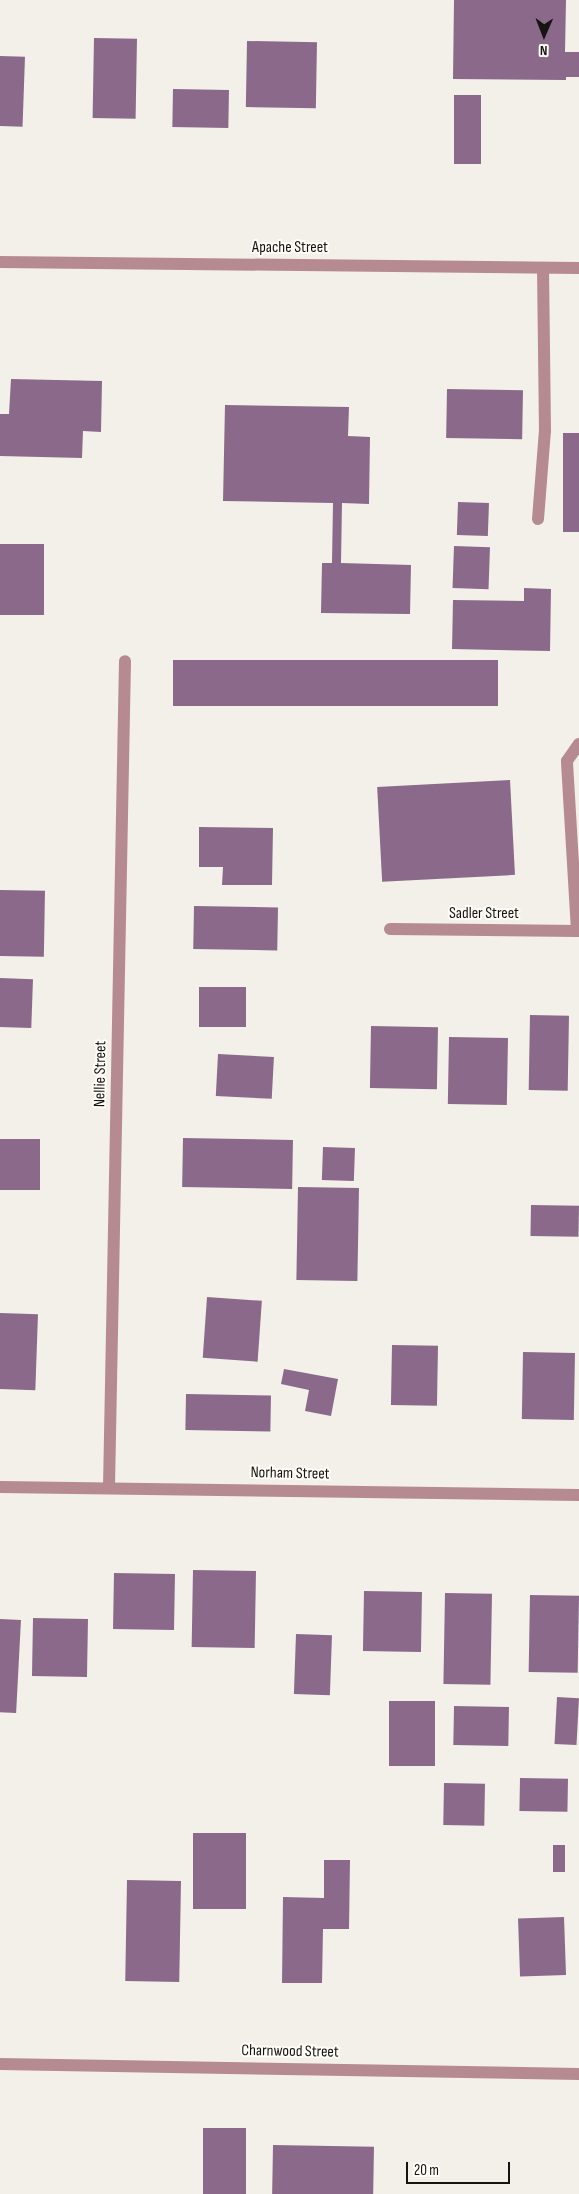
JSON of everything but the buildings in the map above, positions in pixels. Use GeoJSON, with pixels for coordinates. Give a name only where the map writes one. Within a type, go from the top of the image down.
{"type":"FeatureCollection","features":[{"type":"Feature","properties":{"kind":"street","name":"Apache Street"},"geometry":{"type":"LineString","coordinates":[[0,262],[579,268]]}},
{"type":"Feature","properties":{"kind":"street"},"geometry":{"type":"LineString","coordinates":[[538,519],[545,431],[543,268]]}},
{"type":"Feature","properties":{"kind":"street","name":"Nellie Street"},"geometry":{"type":"LineString","coordinates":[[109,1488],[125,661]]}},
{"type":"Feature","properties":{"kind":"street"},"geometry":{"type":"LineString","coordinates":[[578,931],[567,761],[579,744]]}},
{"type":"Feature","properties":{"kind":"street","name":"Sadler Street"},"geometry":{"type":"LineString","coordinates":[[390,929],[578,931]]}},
{"type":"Feature","properties":{"kind":"street","name":"Norham Street"},"geometry":{"type":"LineString","coordinates":[[0,1487],[579,1495]]}},
{"type":"Feature","properties":{"kind":"street","name":"Charnwood Street"},"geometry":{"type":"LineString","coordinates":[[0,2064],[579,2074]]}}]}
